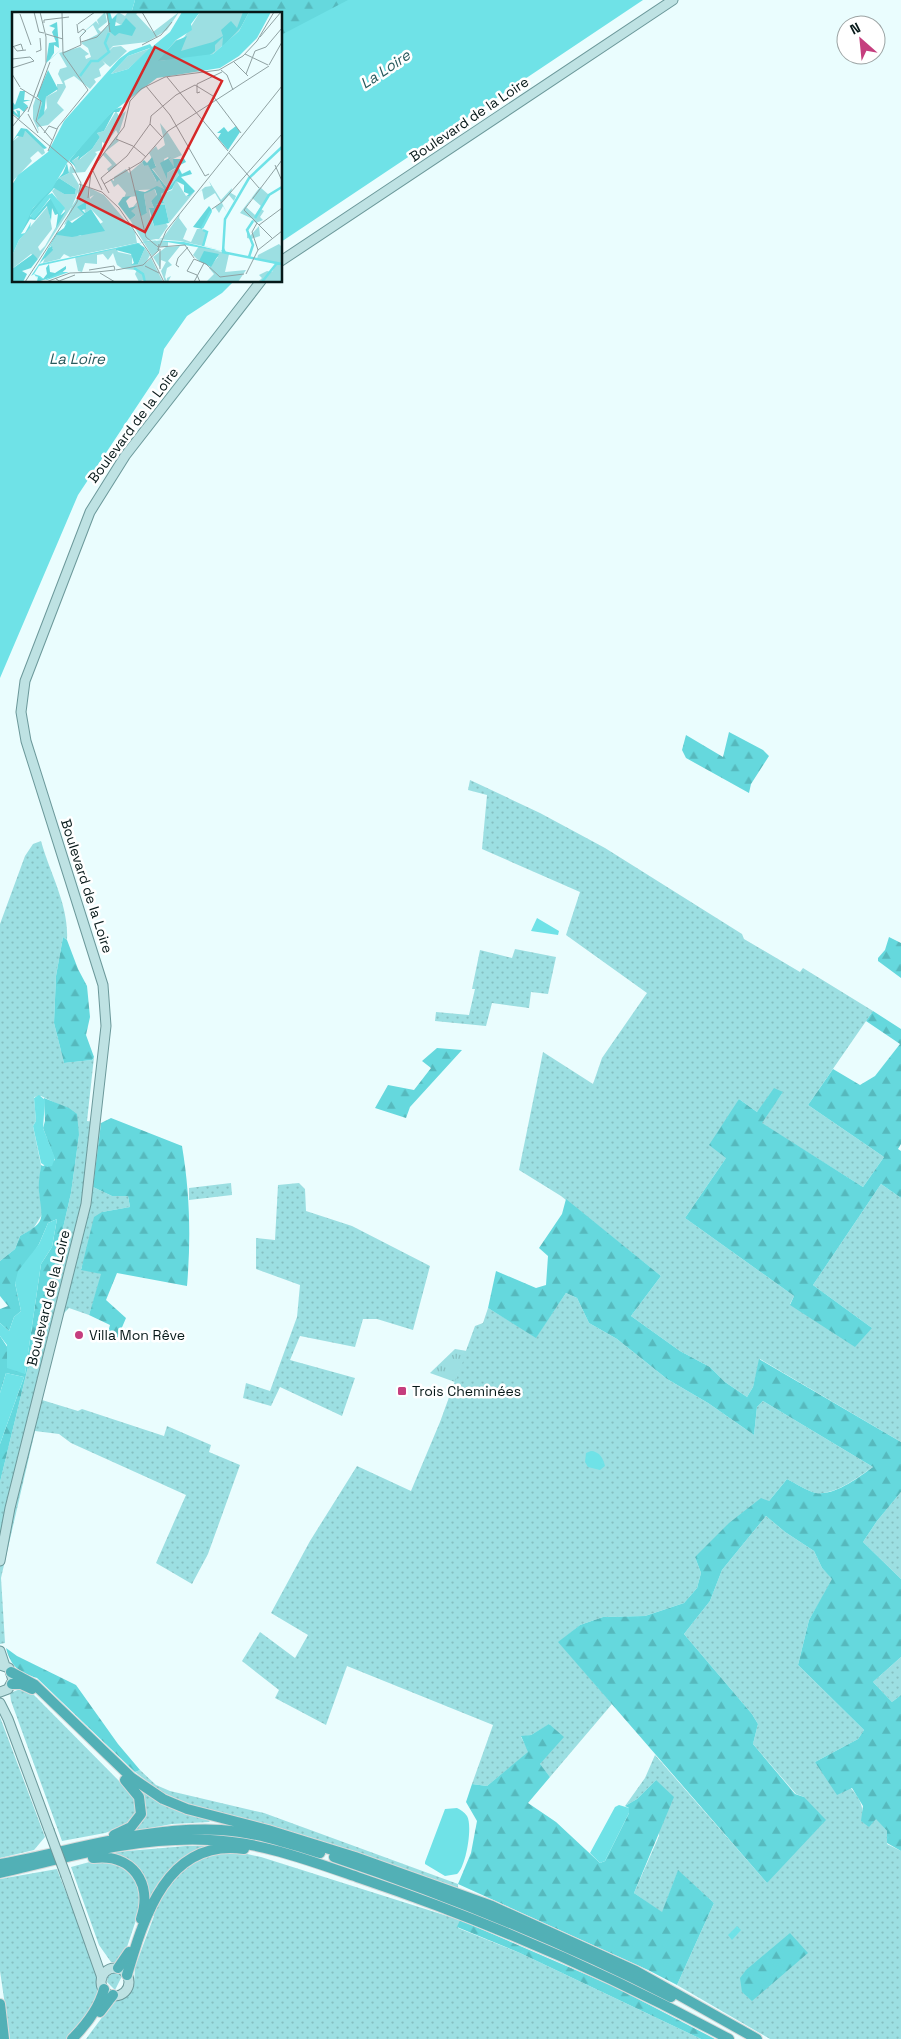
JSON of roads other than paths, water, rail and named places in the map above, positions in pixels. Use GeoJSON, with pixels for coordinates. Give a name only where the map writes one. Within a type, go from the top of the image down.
{"type":"FeatureCollection","features":[{"type":"Feature","properties":{"kind":"highway"},"geometry":{"type":"LineString","coordinates":[[5,1668],[35,1685],[132,1778],[163,1799],[187,1810],[346,1854],[492,1906],[636,1971],[757,2039]]}},
{"type":"Feature","properties":{"kind":"highway"},"geometry":{"type":"LineString","coordinates":[[0,1873],[125,1830],[139,1819],[141,1803],[133,1788],[34,1692],[21,1684],[6,1688]]}},
{"type":"Feature","properties":{"kind":"highway"},"geometry":{"type":"LineString","coordinates":[[47,1858],[169,1830],[222,1830],[271,1838],[375,1871],[520,1927],[654,1989],[751,2039]]}},
{"type":"Feature","properties":{"kind":"highway"},"geometry":{"type":"LineString","coordinates":[[0,1864],[170,1839],[229,1841],[286,1854],[389,1887],[492,1926],[616,1981],[729,2039]]}},
{"type":"Feature","properties":{"kind":"highway"},"geometry":{"type":"LineString","coordinates":[[127,1975],[156,1897],[166,1880],[184,1862],[202,1853],[220,1848],[239,1849],[277,1856],[286,1854]]}},
{"type":"Feature","properties":{"kind":"highway"},"geometry":{"type":"LineString","coordinates":[[47,1858],[104,1856],[123,1862],[134,1871],[144,1890],[145,1904],[127,1957],[114,1969]]}},
{"type":"Feature","properties":{"kind":"highway"},"geometry":{"type":"LineString","coordinates":[[72,2039],[84,2027],[100,2003],[104,1989]]}},
{"type":"Feature","properties":{"kind":"highway"},"geometry":{"type":"LineString","coordinates":[[81,2039],[113,1995]]}},
{"type":"Feature","properties":{"kind":"highway"},"geometry":{"type":"LineString","coordinates":[[0,2004],[4,2039]]}},
{"type":"Feature","properties":{"kind":"main road","name":"Boulevard de la Loire"},"geometry":{"type":"LineString","coordinates":[[282,260],[673,0]]}},
{"type":"Feature","properties":{"kind":"main road","name":"Boulevard de la Loire"},"geometry":{"type":"LineString","coordinates":[[0,1561],[10,1508],[86,1204],[106,1026],[103,985],[26,741],[21,712],[22,694],[31,663],[96,498],[125,456],[260,282]]}},
{"type":"Feature","properties":{"kind":"main road"},"geometry":{"type":"LineString","coordinates":[[0,1651],[5,1668],[8,1718]]}},
{"type":"Feature","properties":{"kind":"main road"},"geometry":{"type":"LineString","coordinates":[[0,1703],[8,1718],[93,1949],[104,1989],[113,1995],[121,1994],[126,1990],[129,1983],[127,1975],[114,1969],[93,1949]]}},
{"type":"Feature","properties":{"kind":"main road"},"geometry":{"type":"LineString","coordinates":[[102,1978],[114,1969]]}},
{"type":"Feature","properties":{"kind":"water","name":"La Loire"},"geometry":{"type":"Polygon","coordinates":[[[0,0],[135,0],[132,12],[12,12],[12,282],[233,282],[222,293],[187,316],[164,349],[159,373],[78,495],[0,678],[0,0]]]}},
{"type":"Feature","properties":{"kind":"water","name":"La Loire"},"geometry":{"type":"Polygon","coordinates":[[[348,0],[643,0],[282,241],[282,34],[348,0]]]}},
{"type":"Feature","properties":{"kind":"water"},"geometry":{"type":"Polygon","coordinates":[[[537,918],[559,931],[558,935],[531,931],[537,918]]]}},
{"type":"Feature","properties":{"kind":"water"},"geometry":{"type":"Polygon","coordinates":[[[39,1095],[45,1100],[43,1128],[55,1158],[52,1166],[47,1167],[41,1163],[33,1126],[36,1121],[34,1098],[39,1095]]]}},
{"type":"Feature","properties":{"kind":"water"},"geometry":{"type":"Polygon","coordinates":[[[57,1219],[52,1247],[41,1264],[25,1374],[7,1368],[7,1345],[0,1336],[0,1323],[9,1331],[14,1317],[21,1311],[15,1283],[18,1271],[39,1244],[48,1223],[57,1219]]]}},
{"type":"Feature","properties":{"kind":"water"},"geometry":{"type":"Polygon","coordinates":[[[6,1373],[24,1377],[0,1444],[0,1393],[6,1373]]]}},
{"type":"Feature","properties":{"kind":"water"},"geometry":{"type":"Polygon","coordinates":[[[591,1451],[599,1454],[603,1460],[605,1466],[600,1470],[588,1467],[585,1462],[586,1453],[591,1451]]]}},
{"type":"Feature","properties":{"kind":"water"},"geometry":{"type":"Polygon","coordinates":[[[619,1805],[629,1808],[629,1813],[605,1861],[600,1863],[590,1853],[615,1807],[619,1805]]]}},
{"type":"Feature","properties":{"kind":"water"},"geometry":{"type":"Polygon","coordinates":[[[457,1808],[467,1816],[469,1821],[468,1846],[463,1863],[457,1874],[445,1876],[425,1864],[425,1862],[445,1809],[457,1808]]]}},
{"type":"Feature","properties":{"kind":"water"},"geometry":{"type":"Polygon","coordinates":[[[737,1926],[741,1930],[732,1940],[728,1935],[737,1926]]]}},
{"type":"Feature","properties":{"kind":"place","name":"Villa Mon Rêve"},"geometry":{"type":"Point","coordinates":[79,1335]}},
{"type":"Feature","properties":{"kind":"place","name":"Trois Cheminées"},"geometry":{"type":"Point","coordinates":[402,1391]}}]}
